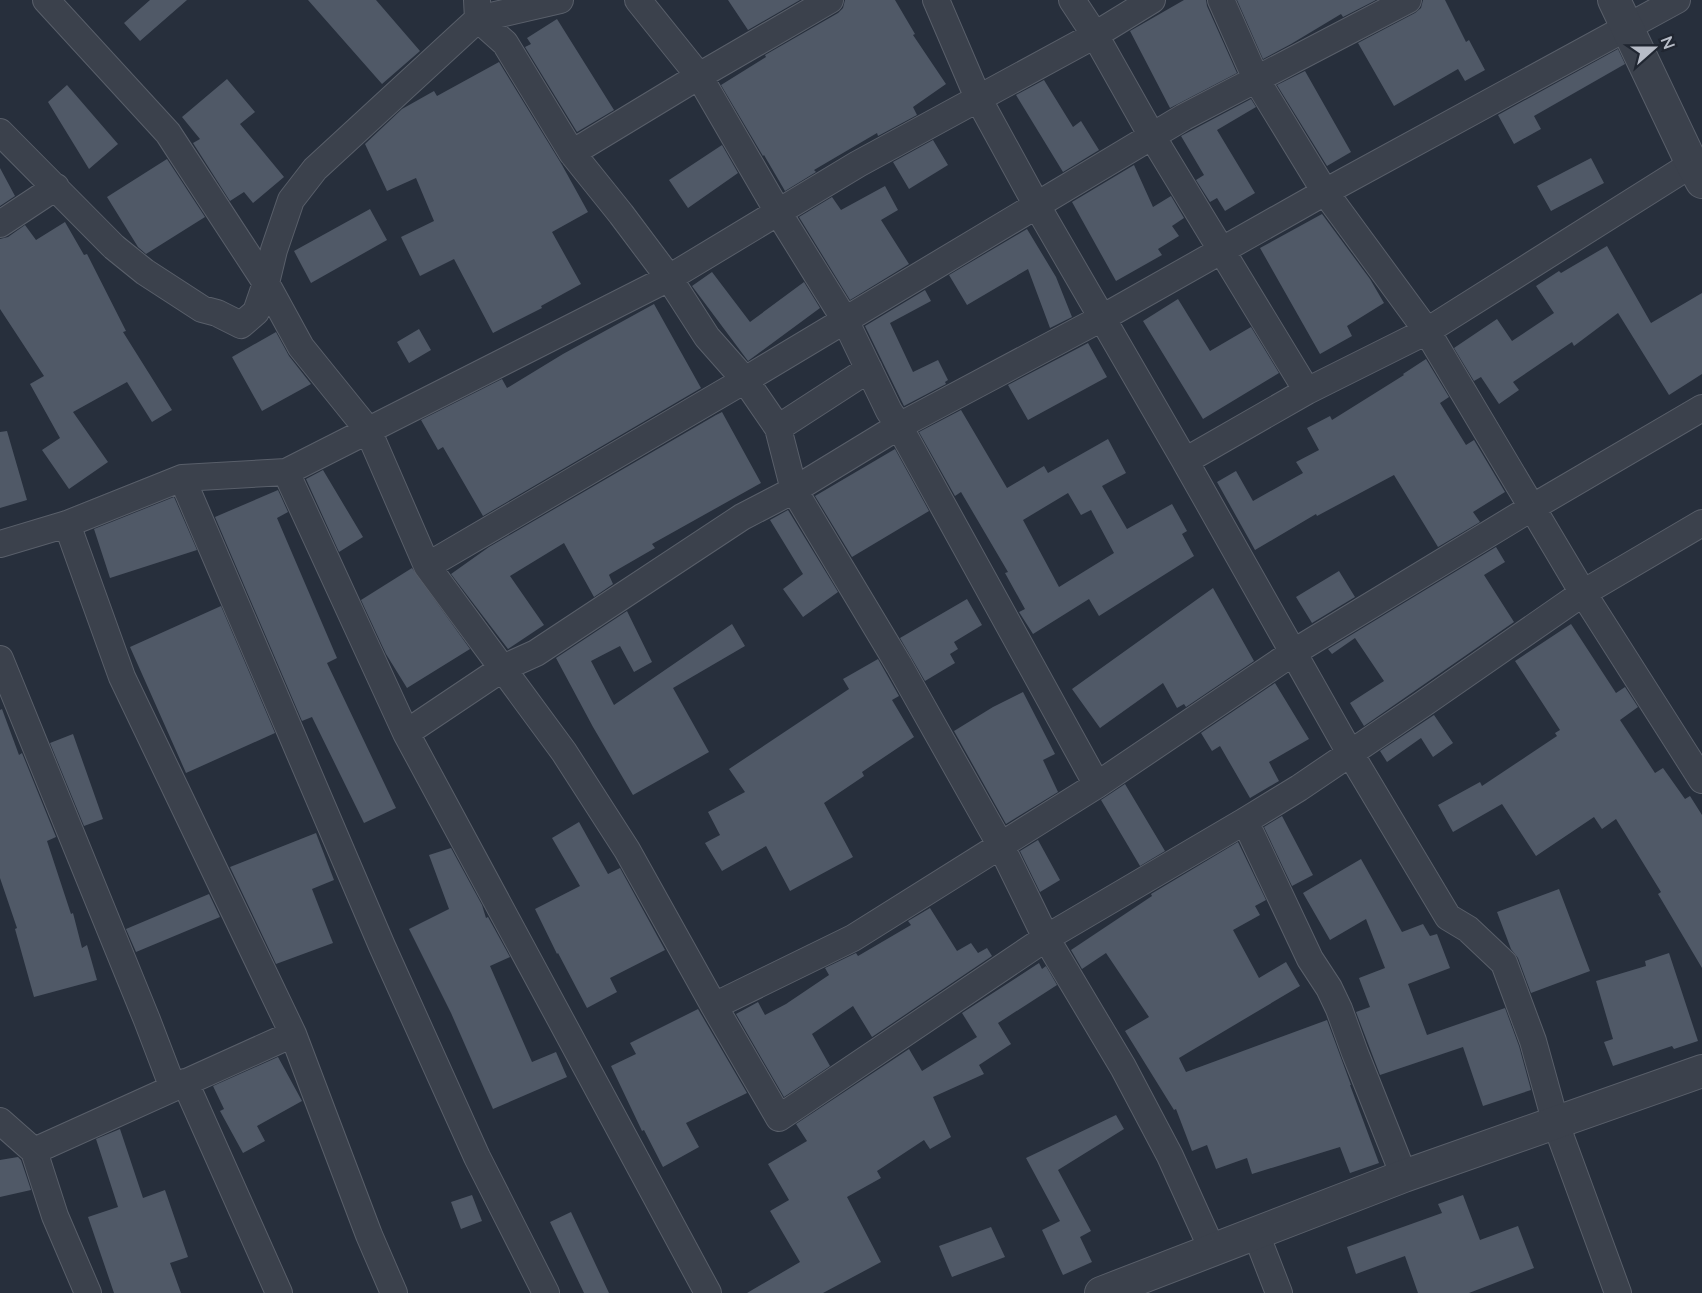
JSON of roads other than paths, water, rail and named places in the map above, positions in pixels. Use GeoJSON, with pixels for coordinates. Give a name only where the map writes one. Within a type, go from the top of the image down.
{"type":"FeatureCollection","features":[{"type":"Feature","properties":{"kind":"street"},"geometry":{"type":"LineString","coordinates":[[46,0],[168,134],[266,283],[301,347],[368,430],[427,566],[564,752],[627,850],[779,1118],[1046,938],[1299,788],[1583,592],[1702,523]]}},
{"type":"Feature","properties":{"kind":"street"},"geometry":{"type":"LineString","coordinates":[[0,132],[114,247],[145,272],[202,309],[217,313],[241,325],[256,312],[291,200],[315,169],[477,9],[560,0]]}},
{"type":"Feature","properties":{"kind":"street"},"geometry":{"type":"LineString","coordinates":[[638,0],[699,76],[778,212],[845,320],[889,411],[1096,785]]}},
{"type":"Feature","properties":{"kind":"street"},"geometry":{"type":"LineString","coordinates":[[572,153],[830,0]]}},
{"type":"Feature","properties":{"kind":"street"},"geometry":{"type":"LineString","coordinates":[[936,0],[978,98],[1036,204],[1185,460],[1350,753],[1448,917],[1468,929],[1504,963],[1533,1041],[1556,1124],[1618,1293]]}},
{"type":"Feature","properties":{"kind":"street"},"geometry":{"type":"LineString","coordinates":[[1072,0],[1307,391]]}},
{"type":"Feature","properties":{"kind":"street"},"geometry":{"type":"LineString","coordinates":[[0,544],[67,524],[182,478],[286,472],[669,278],[858,164],[1095,35],[1152,0]]}},
{"type":"Feature","properties":{"kind":"street"},"geometry":{"type":"LineString","coordinates":[[1221,0],[1256,78],[1325,192],[1428,331],[1583,592],[1702,780]]}},
{"type":"Feature","properties":{"kind":"street"},"geometry":{"type":"LineString","coordinates":[[427,566],[745,380],[1184,117],[1408,0]]}},
{"type":"Feature","properties":{"kind":"street"},"geometry":{"type":"LineString","coordinates":[[406,733],[503,668],[536,653],[742,517],[794,490],[899,426],[1102,318],[1325,192],[1620,14],[1677,0]]}},
{"type":"Feature","properties":{"kind":"street"},"geometry":{"type":"LineString","coordinates":[[477,9],[505,43],[572,153],[669,278],[707,337],[745,380],[778,428],[794,490],[899,665],[1001,846],[1046,938],[1123,1067],[1170,1156],[1212,1249]]}},
{"type":"Feature","properties":{"kind":"street"},"geometry":{"type":"LineString","coordinates":[[1185,460],[1307,391],[1428,331],[1699,168],[1620,14]]}},
{"type":"Feature","properties":{"kind":"street"},"geometry":{"type":"LineString","coordinates":[[0,224],[56,187]]}},
{"type":"Feature","properties":{"kind":"street"},"geometry":{"type":"LineString","coordinates":[[778,428],[869,369]]}},
{"type":"Feature","properties":{"kind":"street"},"geometry":{"type":"LineString","coordinates":[[714,1006],[852,938],[1096,785],[1294,652],[1702,408]]}},
{"type":"Feature","properties":{"kind":"street"},"geometry":{"type":"LineString","coordinates":[[286,472],[406,733],[708,1293]]}},
{"type":"Feature","properties":{"kind":"street"},"geometry":{"type":"LineString","coordinates":[[182,478],[387,957],[477,1157],[546,1293]]}},
{"type":"Feature","properties":{"kind":"street"},"geometry":{"type":"LineString","coordinates":[[67,524],[122,677],[293,1034],[369,1235],[394,1293]]}},
{"type":"Feature","properties":{"kind":"street"},"geometry":{"type":"LineString","coordinates":[[0,659],[147,1020],[279,1293]]}},
{"type":"Feature","properties":{"kind":"street"},"geometry":{"type":"LineString","coordinates":[[1245,821],[1310,959],[1329,988],[1339,1009],[1404,1176]]}},
{"type":"Feature","properties":{"kind":"street"},"geometry":{"type":"LineString","coordinates":[[34,1151],[293,1034]]}},
{"type":"Feature","properties":{"kind":"street"},"geometry":{"type":"LineString","coordinates":[[1101,1293],[1404,1176],[1702,1071]]}},
{"type":"Feature","properties":{"kind":"street"},"geometry":{"type":"LineString","coordinates":[[0,1121],[34,1151],[55,1216],[88,1293]]}},
{"type":"Feature","properties":{"kind":"street"},"geometry":{"type":"LineString","coordinates":[[1256,1234],[1280,1293]]}}]}
